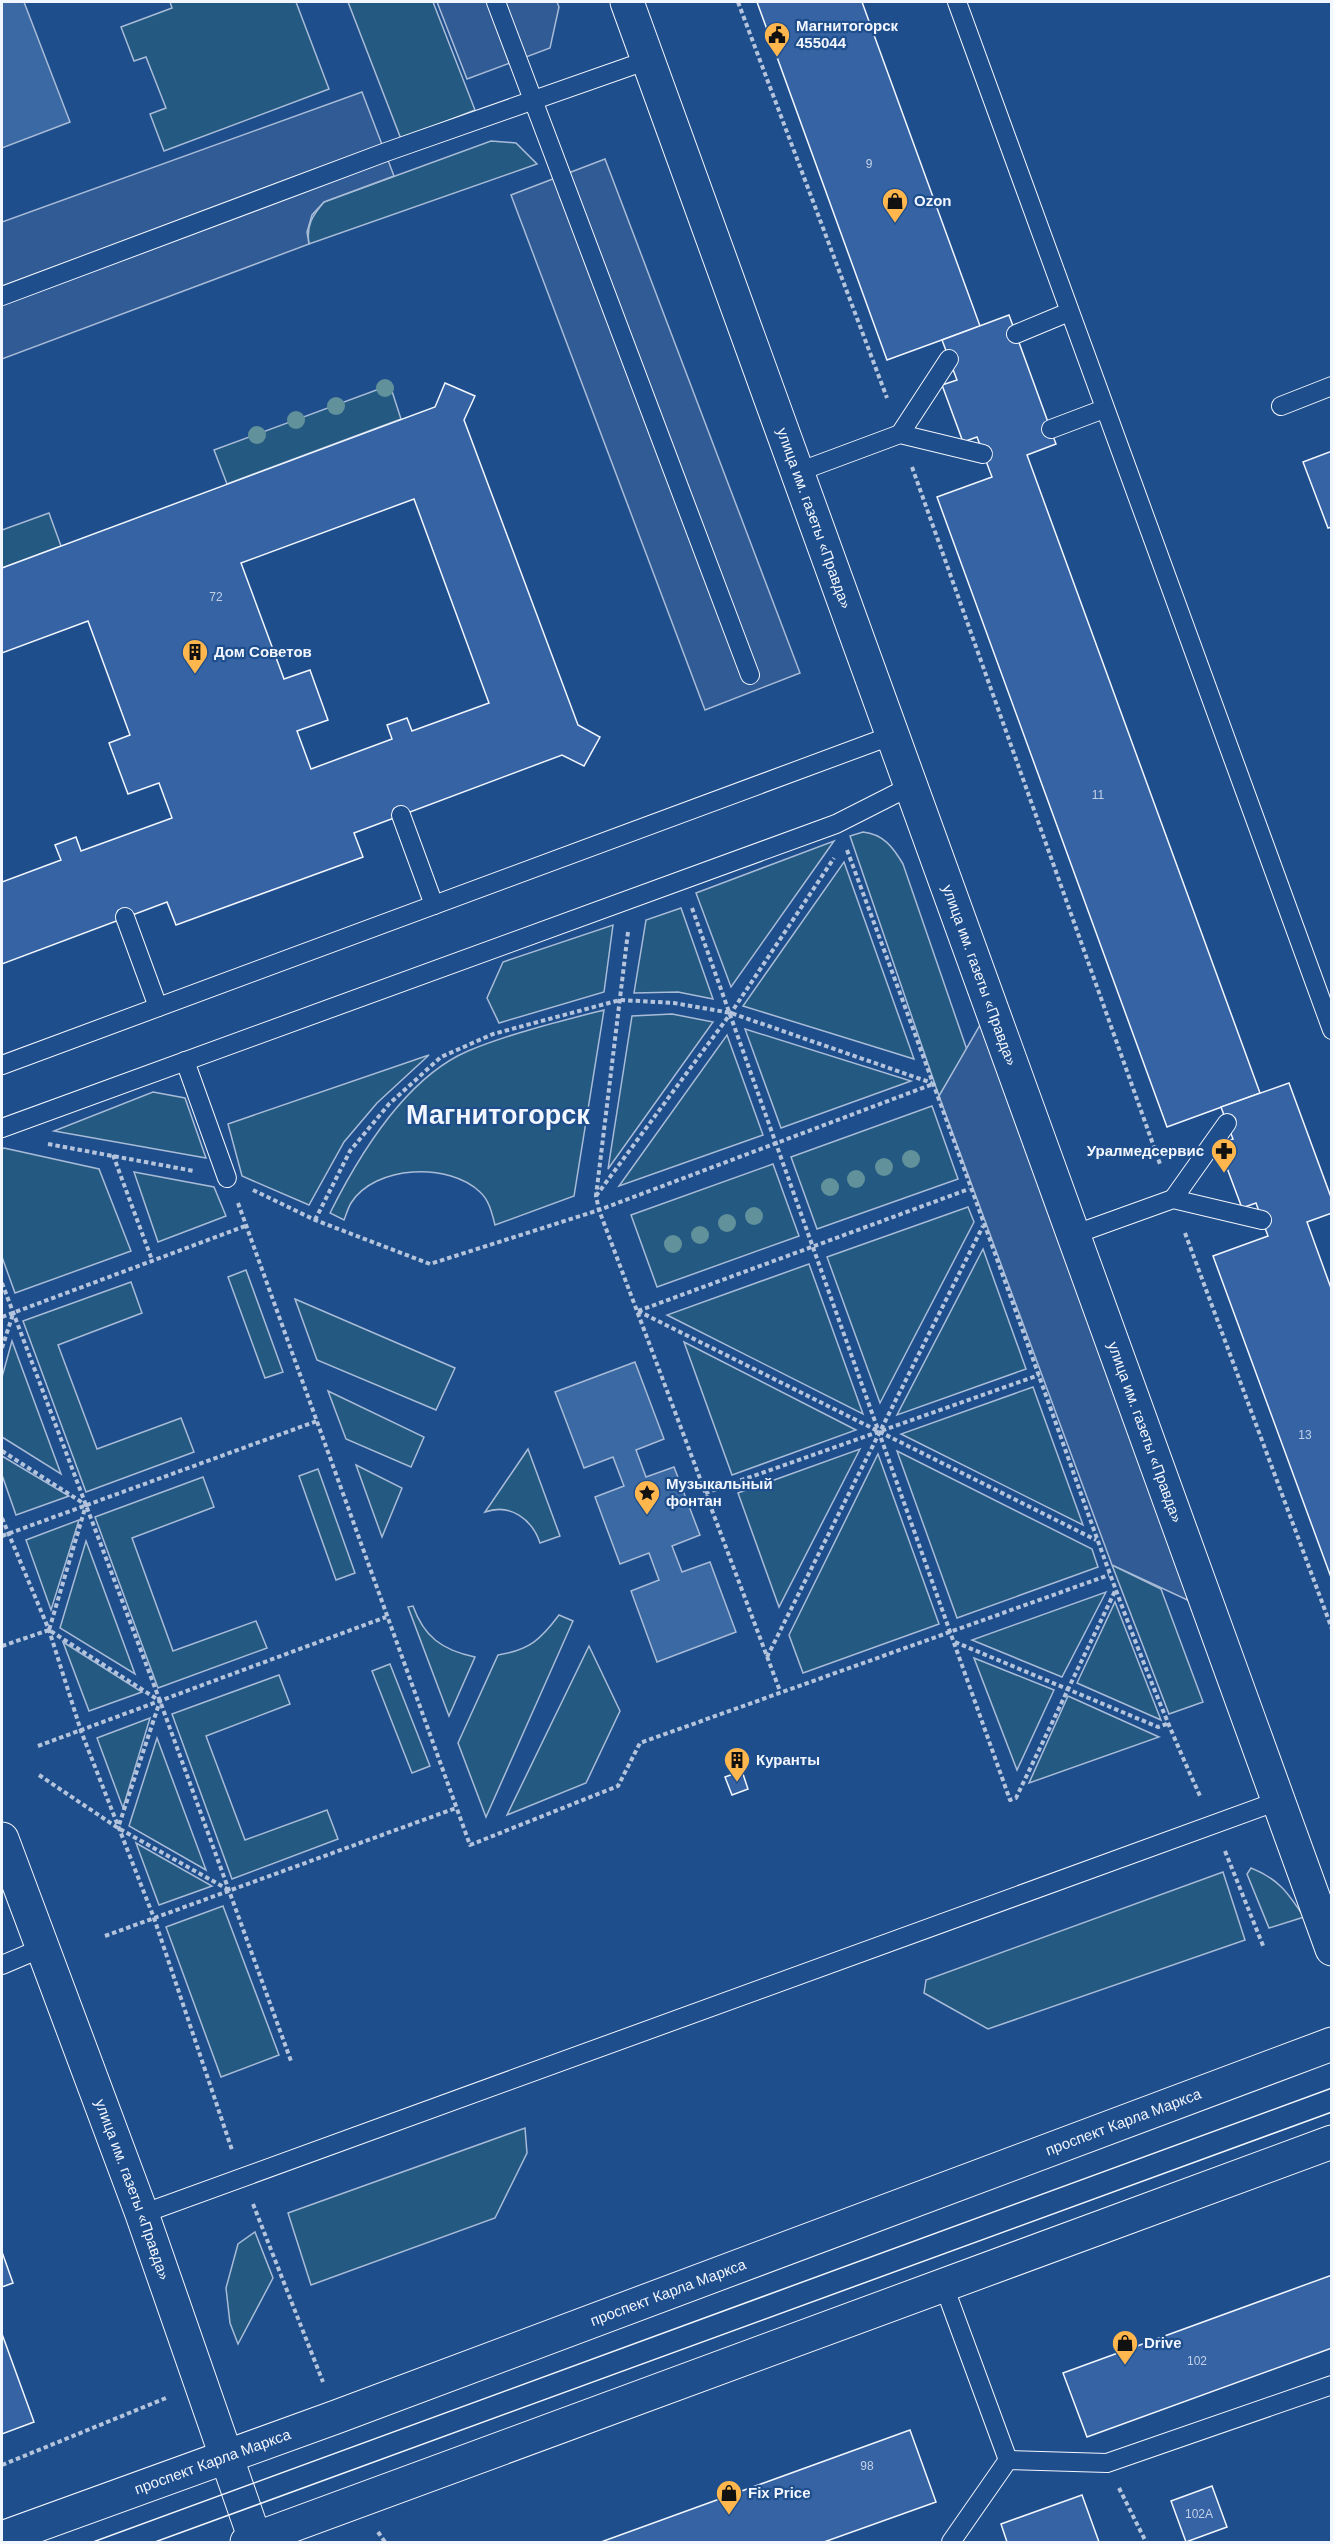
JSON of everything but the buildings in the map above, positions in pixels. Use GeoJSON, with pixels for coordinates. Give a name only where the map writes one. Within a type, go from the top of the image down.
{"type":"FeatureCollection","features":[{"type":"Feature","properties":{"kind":"street","name":"улица им. газеты «Правда»"},"geometry":{"type":"LineString","coordinates":[[627,2],[1332,1949]]}},
{"type":"Feature","properties":{"kind":"street","name":"улица им. газеты «Правда»"},"geometry":{"type":"LineString","coordinates":[[2,1839],[142,2214],[226,2457],[252,2542]]}},
{"type":"Feature","properties":{"kind":"street","name":"проспект Карла Маркса"},"geometry":{"type":"LineString","coordinates":[[2,2538],[226,2457],[1332,2044]]}},
{"type":"Feature","properties":{"kind":"street"},"geometry":{"type":"LineString","coordinates":[[252,2542],[1332,2142]]}},
{"type":"Feature","properties":{"kind":"lane"},"geometry":{"type":"LineString","coordinates":[[496,2],[750,675]]}},
{"type":"Feature","properties":{"kind":"lane"},"geometry":{"type":"LineString","coordinates":[[957,2],[1332,1030]]}},
{"type":"Feature","properties":{"kind":"lane"},"geometry":{"type":"LineString","coordinates":[[2,296],[386,152],[534,102],[648,60]]}},
{"type":"Feature","properties":{"kind":"lane"},"geometry":{"type":"LineString","coordinates":[[1016,334],[1069,312]]}},
{"type":"Feature","properties":{"kind":"lane"},"geometry":{"type":"LineString","coordinates":[[900,434],[949,359]]}},
{"type":"Feature","properties":{"kind":"lane"},"geometry":{"type":"LineString","coordinates":[[1281,406],[1332,386]]}},
{"type":"Feature","properties":{"kind":"lane"},"geometry":{"type":"LineString","coordinates":[[1051,429],[1104,409]]}},
{"type":"Feature","properties":{"kind":"lane"},"geometry":{"type":"LineString","coordinates":[[798,472],[900,434],[983,454]]}},
{"type":"Feature","properties":{"kind":"lane"},"geometry":{"type":"LineString","coordinates":[[2,1065],[893,735]]}},
{"type":"Feature","properties":{"kind":"lane"},"geometry":{"type":"LineString","coordinates":[[2,1128],[836,824],[911,786]]}},
{"type":"Feature","properties":{"kind":"lane"},"geometry":{"type":"LineString","coordinates":[[401,815],[434,905]]}},
{"type":"Feature","properties":{"kind":"lane"},"geometry":{"type":"LineString","coordinates":[[125,918],[158,1007]]}},
{"type":"Feature","properties":{"kind":"lane"},"geometry":{"type":"LineString","coordinates":[[185,1061],[227,1178]]}},
{"type":"Feature","properties":{"kind":"lane"},"geometry":{"type":"LineString","coordinates":[[1173,1199],[1227,1123]]}},
{"type":"Feature","properties":{"kind":"lane"},"geometry":{"type":"LineString","coordinates":[[1073,1236],[1173,1199],[1262,1220]]}},
{"type":"Feature","properties":{"kind":"lane"},"geometry":{"type":"LineString","coordinates":[[142,2214],[1278,1801]]}},
{"type":"Feature","properties":{"kind":"lane"},"geometry":{"type":"LineString","coordinates":[[2,1965],[42,1948]]}},
{"type":"Feature","properties":{"kind":"lane"},"geometry":{"type":"LineString","coordinates":[[944,2286],[1008,2460]]}},
{"type":"Feature","properties":{"kind":"lane"},"geometry":{"type":"LineString","coordinates":[[1008,2460],[1107,2463],[1332,2385]]}},
{"type":"Feature","properties":{"kind":"lane"},"geometry":{"type":"LineString","coordinates":[[951,2542],[1008,2460]]}},
{"type":"Feature","properties":{"kind":"path"},"geometry":{"type":"LineString","coordinates":[[738,2],[900,434],[1173,1199],[1332,1629]]}},
{"type":"Feature","properties":{"kind":"path"},"geometry":{"type":"LineString","coordinates":[[596,1196],[731,1013],[844,843],[1039,1375],[1109,1575],[1167,1724],[1214,1826],[1264,1948]]}},
{"type":"Feature","properties":{"kind":"path"},"geometry":{"type":"LineString","coordinates":[[682,880],[881,1432],[1010,1800],[1016,1798],[1116,1589]]}},
{"type":"Feature","properties":{"kind":"path"},"geometry":{"type":"LineString","coordinates":[[632,897],[596,1196],[599,1210],[780,1691]]}},
{"type":"Feature","properties":{"kind":"path"},"geometry":{"type":"LineString","coordinates":[[315,1220],[350,1151],[389,1104],[441,1057],[493,1034],[620,1000],[675,1003],[731,1013],[933,1084]]}},
{"type":"Feature","properties":{"kind":"path"},"geometry":{"type":"LineString","coordinates":[[46,1143],[227,1178],[315,1220],[430,1263],[599,1210],[933,1084]]}},
{"type":"Feature","properties":{"kind":"path"},"geometry":{"type":"LineString","coordinates":[[113,1155],[152,1260]]}},
{"type":"Feature","properties":{"kind":"path"},"geometry":{"type":"LineString","coordinates":[[227,1178],[248,1225],[386,1617],[470,1845],[618,1786],[640,1743],[1109,1575]]}},
{"type":"Feature","properties":{"kind":"path"},"geometry":{"type":"LineString","coordinates":[[638,1311],[969,1189]]}},
{"type":"Feature","properties":{"kind":"path"},"geometry":{"type":"LineString","coordinates":[[2,1317],[248,1225]]}},
{"type":"Feature","properties":{"kind":"path"},"geometry":{"type":"LineString","coordinates":[[767,1657],[984,1226]]}},
{"type":"Feature","properties":{"kind":"path"},"geometry":{"type":"LineString","coordinates":[[2,1282],[160,1701],[291,2061]]}},
{"type":"Feature","properties":{"kind":"path"},"geometry":{"type":"LineString","coordinates":[[638,1311],[1097,1541]]}},
{"type":"Feature","properties":{"kind":"path"},"geometry":{"type":"LineString","coordinates":[[2,1348],[13,1313]]}},
{"type":"Feature","properties":{"kind":"path"},"geometry":{"type":"LineString","coordinates":[[705,1493],[1039,1375]]}},
{"type":"Feature","properties":{"kind":"path"},"geometry":{"type":"LineString","coordinates":[[4,1535],[317,1421]]}},
{"type":"Feature","properties":{"kind":"path"},"geometry":{"type":"LineString","coordinates":[[2,1451],[86,1505]]}},
{"type":"Feature","properties":{"kind":"path"},"geometry":{"type":"LineString","coordinates":[[49,1630],[86,1505]]}},
{"type":"Feature","properties":{"kind":"path"},"geometry":{"type":"LineString","coordinates":[[2,1518],[4,1535],[49,1630],[81,1731],[154,1918],[211,2094],[326,2391]]}},
{"type":"Feature","properties":{"kind":"path"},"geometry":{"type":"LineString","coordinates":[[38,1746],[386,1617]]}},
{"type":"Feature","properties":{"kind":"path"},"geometry":{"type":"LineString","coordinates":[[2,1647],[49,1630]]}},
{"type":"Feature","properties":{"kind":"path"},"geometry":{"type":"LineString","coordinates":[[49,1630],[160,1701]]}},
{"type":"Feature","properties":{"kind":"path"},"geometry":{"type":"LineString","coordinates":[[955,1642],[1158,1727],[1167,1724]]}},
{"type":"Feature","properties":{"kind":"path"},"geometry":{"type":"LineString","coordinates":[[118,1828],[160,1701]]}},
{"type":"Feature","properties":{"kind":"path"},"geometry":{"type":"LineString","coordinates":[[39,1775],[118,1828],[229,1890]]}},
{"type":"Feature","properties":{"kind":"path"},"geometry":{"type":"LineString","coordinates":[[105,1936],[456,1808]]}},
{"type":"Feature","properties":{"kind":"path"},"geometry":{"type":"LineString","coordinates":[[2,2465],[85,2433],[200,2383]]}},
{"type":"Feature","properties":{"kind":"path"},"geometry":{"type":"LineString","coordinates":[[1107,2463],[1146,2542]]}},
{"type":"Feature","properties":{"kind":"path"},"geometry":{"type":"LineString","coordinates":[[378,2531],[385,2542]]}},
{"type":"Feature","properties":{"kind":"shaded area"},"geometry":{"type":"Polygon","coordinates":[[[2,2],[24,2],[70,122],[2,148],[2,2]]]}},
{"type":"Feature","properties":{"kind":"shaded area"},"geometry":{"type":"Polygon","coordinates":[[[170,2],[296,2],[329,89],[164,151],[150,114],[166,108],[146,57],[134,61],[121,27],[172,8],[170,2]]]}},
{"type":"Feature","properties":{"kind":"shaded area"},"geometry":{"type":"Polygon","coordinates":[[[348,2],[433,2],[475,110],[401,139],[348,2]]]}},
{"type":"Feature","properties":{"kind":"shaded area"},"geometry":{"type":"Polygon","coordinates":[[[437,2],[557,2],[559,7],[550,48],[467,79],[437,2]]]}},
{"type":"Feature","properties":{"kind":"shaded area"},"geometry":{"type":"Polygon","coordinates":[[[362,92],[394,176],[324,202],[312,215],[307,232],[309,244],[2,359],[2,222],[362,92]]]}},
{"type":"Feature","properties":{"kind":"shaded area"},"geometry":{"type":"Polygon","coordinates":[[[491,141],[516,143],[537,164],[309,244],[308,232],[311,222],[324,202],[491,141]]]}},
{"type":"Feature","properties":{"kind":"shaded area"},"geometry":{"type":"Polygon","coordinates":[[[605,159],[800,673],[705,710],[511,195],[605,159]]]}},
{"type":"Feature","properties":{"kind":"shaded area"},"geometry":{"type":"Polygon","coordinates":[[[390,385],[401,419],[227,484],[214,450],[390,385]]]}},
{"type":"Feature","properties":{"kind":"shaded area"},"geometry":{"type":"Polygon","coordinates":[[[49,513],[61,546],[2,568],[2,530],[49,513]]]}},
{"type":"Feature","properties":{"kind":"shaded area"},"geometry":{"type":"Polygon","coordinates":[[[863,832],[876,835],[887,842],[903,864],[967,1050],[939,1096],[850,836],[863,832]]]}},
{"type":"Feature","properties":{"kind":"shaded area"},"geometry":{"type":"Polygon","coordinates":[[[834,841],[731,987],[696,893],[834,841]]]}},
{"type":"Feature","properties":{"kind":"shaded area"},"geometry":{"type":"Polygon","coordinates":[[[844,862],[914,1059],[743,1006],[844,862]]]}},
{"type":"Feature","properties":{"kind":"shaded area"},"geometry":{"type":"Polygon","coordinates":[[[681,908],[713,999],[678,992],[634,993],[646,920],[681,908]]]}},
{"type":"Feature","properties":{"kind":"shaded area"},"geometry":{"type":"Polygon","coordinates":[[[613,925],[604,992],[499,1023],[487,998],[503,962],[613,925]]]}},
{"type":"Feature","properties":{"kind":"shaded area"},"geometry":{"type":"Polygon","coordinates":[[[991,1006],[1209,1610],[1112,1565],[939,1096],[991,1006]]]}},
{"type":"Feature","properties":{"kind":"shaded area"},"geometry":{"type":"Polygon","coordinates":[[[604,1010],[574,1196],[495,1225],[486,1199],[467,1182],[432,1172],[413,1172],[377,1181],[362,1190],[351,1203],[344,1220],[330,1213],[355,1167],[386,1120],[404,1099],[445,1063],[500,1039],[604,1010]]]}},
{"type":"Feature","properties":{"kind":"shaded area"},"geometry":{"type":"Polygon","coordinates":[[[672,1014],[713,1022],[608,1169],[632,1016],[672,1014]]]}},
{"type":"Feature","properties":{"kind":"shaded area"},"geometry":{"type":"Polygon","coordinates":[[[745,1029],[911,1081],[781,1128],[745,1029]]]}},
{"type":"Feature","properties":{"kind":"shaded area"},"geometry":{"type":"Polygon","coordinates":[[[727,1035],[763,1135],[619,1186],[727,1035]]]}},
{"type":"Feature","properties":{"kind":"shaded area"},"geometry":{"type":"Polygon","coordinates":[[[429,1055],[377,1103],[344,1142],[309,1205],[242,1176],[228,1124],[429,1055]]]}},
{"type":"Feature","properties":{"kind":"shaded area"},"geometry":{"type":"Polygon","coordinates":[[[153,1092],[185,1098],[206,1158],[54,1131],[153,1092]]]}},
{"type":"Feature","properties":{"kind":"shaded area"},"geometry":{"type":"Polygon","coordinates":[[[932,1106],[958,1179],[817,1229],[791,1157],[932,1106]]]}},
{"type":"Feature","properties":{"kind":"shaded area"},"geometry":{"type":"Polygon","coordinates":[[[2,1149],[99,1169],[131,1251],[15,1293],[2,1257],[2,1149]]]}},
{"type":"Feature","properties":{"kind":"shaded area"},"geometry":{"type":"Polygon","coordinates":[[[773,1164],[799,1236],[657,1287],[631,1215],[773,1164]]]}},
{"type":"Feature","properties":{"kind":"shaded area"},"geometry":{"type":"Polygon","coordinates":[[[134,1172],[214,1187],[226,1216],[158,1242],[134,1172]]]}},
{"type":"Feature","properties":{"kind":"shaded area"},"geometry":{"type":"Polygon","coordinates":[[[968,1207],[974,1222],[880,1403],[827,1257],[968,1207]]]}},
{"type":"Feature","properties":{"kind":"shaded area"},"geometry":{"type":"Polygon","coordinates":[[[983,1249],[1026,1369],[897,1415],[983,1249]]]}},
{"type":"Feature","properties":{"kind":"shaded area"},"geometry":{"type":"Polygon","coordinates":[[[809,1264],[863,1414],[667,1315],[809,1264]]]}},
{"type":"Feature","properties":{"kind":"shaded area"},"geometry":{"type":"Polygon","coordinates":[[[246,1270],[283,1372],[265,1378],[228,1277],[246,1270]]]}},
{"type":"Feature","properties":{"kind":"shaded area"},"geometry":{"type":"Polygon","coordinates":[[[131,1282],[142,1313],[58,1345],[97,1449],[181,1418],[194,1452],[86,1492],[23,1321],[131,1282]]]}},
{"type":"Feature","properties":{"kind":"shaded area"},"geometry":{"type":"Polygon","coordinates":[[[295,1299],[455,1368],[436,1410],[317,1360],[295,1299]]]}},
{"type":"Feature","properties":{"kind":"shaded area"},"geometry":{"type":"Polygon","coordinates":[[[12,1341],[61,1474],[2,1437],[2,1377],[12,1341]]]}},
{"type":"Feature","properties":{"kind":"shaded area"},"geometry":{"type":"Polygon","coordinates":[[[684,1342],[856,1430],[732,1475],[684,1342]]]}},
{"type":"Feature","properties":{"kind":"shaded area","name":"Музыкальный фонтан"},"geometry":{"type":"Polygon","coordinates":[[[635,1362],[664,1439],[636,1450],[646,1477],[674,1467],[700,1535],[672,1546],[682,1572],[710,1562],[736,1632],[657,1662],[631,1591],[659,1580],[649,1553],[620,1564],[595,1497],[624,1486],[613,1457],[584,1468],[555,1392],[635,1362]]]}},
{"type":"Feature","properties":{"kind":"shaded area"},"geometry":{"type":"Polygon","coordinates":[[[1033,1387],[1083,1525],[901,1434],[1033,1387]]]}},
{"type":"Feature","properties":{"kind":"shaded area"},"geometry":{"type":"Polygon","coordinates":[[[328,1391],[424,1437],[411,1467],[346,1439],[328,1391]]]}},
{"type":"Feature","properties":{"kind":"shaded area"},"geometry":{"type":"Polygon","coordinates":[[[528,1449],[560,1536],[540,1543],[532,1527],[519,1515],[503,1510],[485,1512],[528,1449]]]}},
{"type":"Feature","properties":{"kind":"shaded area"},"geometry":{"type":"Polygon","coordinates":[[[860,1449],[779,1607],[738,1493],[860,1449]]]}},
{"type":"Feature","properties":{"kind":"shaded area"},"geometry":{"type":"Polygon","coordinates":[[[897,1451],[1092,1549],[1098,1567],[957,1618],[897,1451]]]}},
{"type":"Feature","properties":{"kind":"shaded area"},"geometry":{"type":"Polygon","coordinates":[[[878,1454],[939,1624],[803,1673],[789,1635],[878,1454]]]}},
{"type":"Feature","properties":{"kind":"shaded area"},"geometry":{"type":"Polygon","coordinates":[[[2,1456],[69,1496],[16,1515],[2,1475],[2,1456]]]}},
{"type":"Feature","properties":{"kind":"shaded area"},"geometry":{"type":"Polygon","coordinates":[[[356,1465],[402,1488],[382,1537],[356,1465]]]}},
{"type":"Feature","properties":{"kind":"shaded area"},"geometry":{"type":"Polygon","coordinates":[[[318,1469],[355,1573],[336,1580],[299,1476],[318,1469]]]}},
{"type":"Feature","properties":{"kind":"shaded area"},"geometry":{"type":"Polygon","coordinates":[[[203,1477],[214,1507],[132,1538],[173,1651],[256,1621],[267,1648],[158,1688],[95,1517],[203,1477]]]}},
{"type":"Feature","properties":{"kind":"shaded area"},"geometry":{"type":"Polygon","coordinates":[[[79,1520],[51,1610],[26,1540],[79,1520]]]}},
{"type":"Feature","properties":{"kind":"shaded area"},"geometry":{"type":"Polygon","coordinates":[[[86,1541],[135,1674],[60,1628],[86,1541]]]}},
{"type":"Feature","properties":{"kind":"shaded area"},"geometry":{"type":"Polygon","coordinates":[[[1112,1565],[1161,1589],[1203,1702],[1169,1714],[1112,1565]]]}},
{"type":"Feature","properties":{"kind":"shaded area"},"geometry":{"type":"Polygon","coordinates":[[[1106,1592],[1062,1677],[972,1640],[1106,1592]]]}},
{"type":"Feature","properties":{"kind":"shaded area"},"geometry":{"type":"Polygon","coordinates":[[[1115,1602],[1161,1720],[1077,1683],[1115,1602]]]}},
{"type":"Feature","properties":{"kind":"shaded area"},"geometry":{"type":"Polygon","coordinates":[[[413,1606],[423,1626],[436,1640],[453,1650],[475,1657],[449,1716],[408,1607],[413,1606]]]}},
{"type":"Feature","properties":{"kind":"shaded area"},"geometry":{"type":"Polygon","coordinates":[[[559,1615],[573,1621],[486,1817],[458,1743],[498,1655],[518,1650],[534,1642],[559,1615]]]}},
{"type":"Feature","properties":{"kind":"shaded area"},"geometry":{"type":"Polygon","coordinates":[[[63,1642],[142,1692],[89,1711],[63,1642]]]}},
{"type":"Feature","properties":{"kind":"shaded area"},"geometry":{"type":"Polygon","coordinates":[[[589,1646],[620,1711],[586,1783],[507,1815],[589,1646]]]}},
{"type":"Feature","properties":{"kind":"shaded area"},"geometry":{"type":"Polygon","coordinates":[[[974,1658],[1054,1690],[1017,1770],[974,1658]]]}},
{"type":"Feature","properties":{"kind":"shaded area"},"geometry":{"type":"Polygon","coordinates":[[[390,1664],[430,1766],[412,1773],[372,1671],[390,1664]]]}},
{"type":"Feature","properties":{"kind":"shaded area"},"geometry":{"type":"Polygon","coordinates":[[[279,1675],[290,1704],[206,1736],[245,1840],[327,1810],[338,1839],[232,1879],[172,1714],[279,1675]]]}},
{"type":"Feature","properties":{"kind":"shaded area"},"geometry":{"type":"Polygon","coordinates":[[[1068,1696],[1159,1737],[1029,1783],[1068,1696]]]}},
{"type":"Feature","properties":{"kind":"shaded area"},"geometry":{"type":"Polygon","coordinates":[[[150,1718],[123,1808],[97,1738],[150,1718]]]}},
{"type":"Feature","properties":{"kind":"shaded area"},"geometry":{"type":"Polygon","coordinates":[[[157,1738],[206,1870],[129,1826],[157,1738]]]}},
{"type":"Feature","properties":{"kind":"shaded area"},"geometry":{"type":"Polygon","coordinates":[[[136,1843],[212,1886],[159,1905],[136,1843]]]}},
{"type":"Feature","properties":{"kind":"shaded area"},"geometry":{"type":"Polygon","coordinates":[[[1251,1868],[1276,1882],[1304,1917],[1269,1928],[1247,1874],[1251,1868]]]}},
{"type":"Feature","properties":{"kind":"shaded area"},"geometry":{"type":"Polygon","coordinates":[[[1223,1872],[1245,1940],[988,2029],[924,1993],[926,1980],[1223,1872]]]}},
{"type":"Feature","properties":{"kind":"shaded area"},"geometry":{"type":"Polygon","coordinates":[[[223,1906],[279,2055],[221,2077],[166,1927],[223,1906]]]}},
{"type":"Feature","properties":{"kind":"shaded area"},"geometry":{"type":"Polygon","coordinates":[[[525,2128],[527,2153],[495,2218],[311,2285],[288,2213],[525,2128]]]}},
{"type":"Feature","properties":{"kind":"shaded area"},"geometry":{"type":"Polygon","coordinates":[[[255,2232],[273,2278],[238,2344],[230,2323],[226,2288],[238,2244],[255,2232]]]}},
{"type":"Feature","properties":{"kind":"tram line"},"geometry":{"type":"LineString","coordinates":[[93,2542],[1332,2088]]}},
{"type":"Feature","properties":{"kind":"tram line"},"geometry":{"type":"LineString","coordinates":[[155,2542],[1332,2112]]}},
{"type":"Feature","properties":{"kind":"place","name":"Магнитогорск 455044"},"geometry":{"type":"Point","coordinates":[777,58]}},
{"type":"Feature","properties":{"kind":"place","name":"Ozon"},"geometry":{"type":"Point","coordinates":[895,224]}},
{"type":"Feature","properties":{"kind":"place","name":"Дом Советов"},"geometry":{"type":"Point","coordinates":[195,675]}},
{"type":"Feature","properties":{"kind":"place","name":"Уралмедсервис"},"geometry":{"type":"Point","coordinates":[1224,1174]}},
{"type":"Feature","properties":{"kind":"place","name":"Музыкальный фонтан"},"geometry":{"type":"Point","coordinates":[647,1516]}},
{"type":"Feature","properties":{"kind":"place","name":"Куранты"},"geometry":{"type":"Point","coordinates":[737,1783]}},
{"type":"Feature","properties":{"kind":"place","name":"Drive"},"geometry":{"type":"Point","coordinates":[1125,2366]}},
{"type":"Feature","properties":{"kind":"place","name":"Fix Price"},"geometry":{"type":"Point","coordinates":[729,2516]}},
{"type":"Feature","properties":{"kind":"district","name":"Магнитогорск"},"geometry":{"type":"Point","coordinates":[498,1115]}}]}
